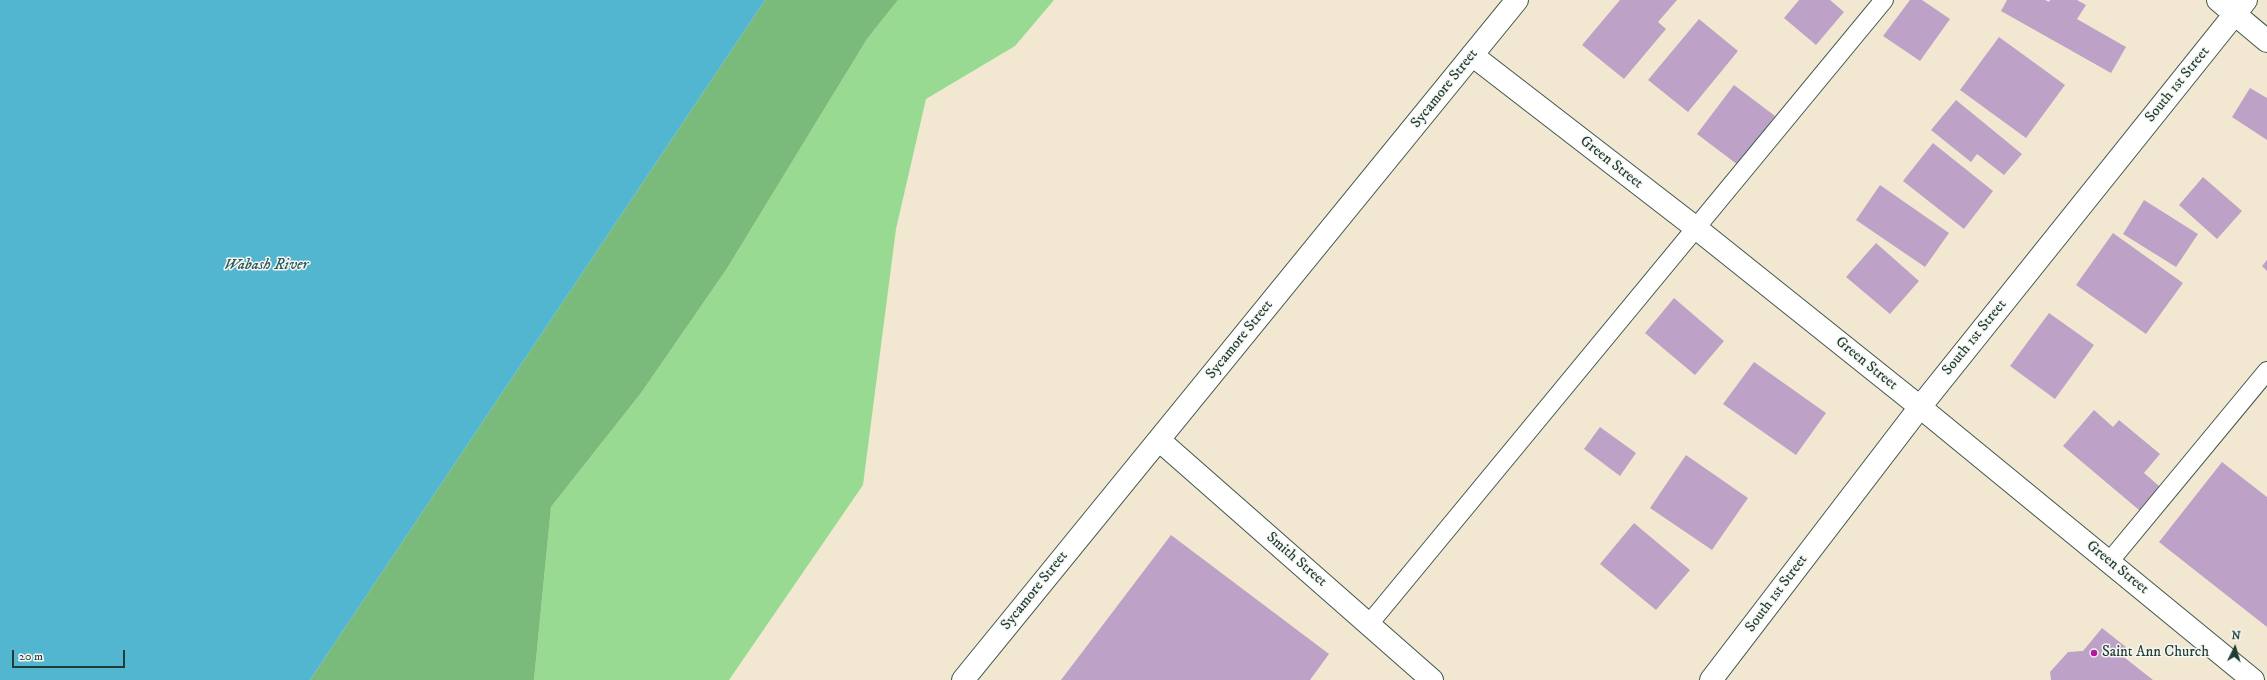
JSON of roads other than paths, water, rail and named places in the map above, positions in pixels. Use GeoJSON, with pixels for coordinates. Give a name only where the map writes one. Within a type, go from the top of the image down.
{"type":"FeatureCollection","features":[{"type":"Feature","properties":{"kind":"street","name":"Sycamore Street"},"geometry":{"type":"LineString","coordinates":[[963,680],[1517,0]]}},
{"type":"Feature","properties":{"kind":"street"},"geometry":{"type":"LineString","coordinates":[[2218,0],[2240,7],[2267,42]]}},
{"type":"Feature","properties":{"kind":"street","name":"South 1st Street"},"geometry":{"type":"LineString","coordinates":[[1710,680],[1920,407],[2240,7]]}},
{"type":"Feature","properties":{"kind":"street","name":"Green Street"},"geometry":{"type":"LineString","coordinates":[[1472,55],[1696,228],[1920,407],[2253,680]]}},
{"type":"Feature","properties":{"kind":"street","name":"Smith Street"},"geometry":{"type":"LineString","coordinates":[[1159,440],[1432,680]]}},
{"type":"Feature","properties":{"kind":"lane"},"geometry":{"type":"LineString","coordinates":[[1369,624],[1884,0]]}},
{"type":"Feature","properties":{"kind":"lane"},"geometry":{"type":"LineString","coordinates":[[2109,562],[2267,371]]}},
{"type":"Feature","properties":{"kind":"water","name":"Wabash River"},"geometry":{"type":"Polygon","coordinates":[[[0,0],[765,0],[310,680],[0,680],[0,0]]]}},
{"type":"Feature","properties":{"kind":"place","name":"Saint Ann Church"},"geometry":{"type":"Point","coordinates":[2094,653]}}]}
